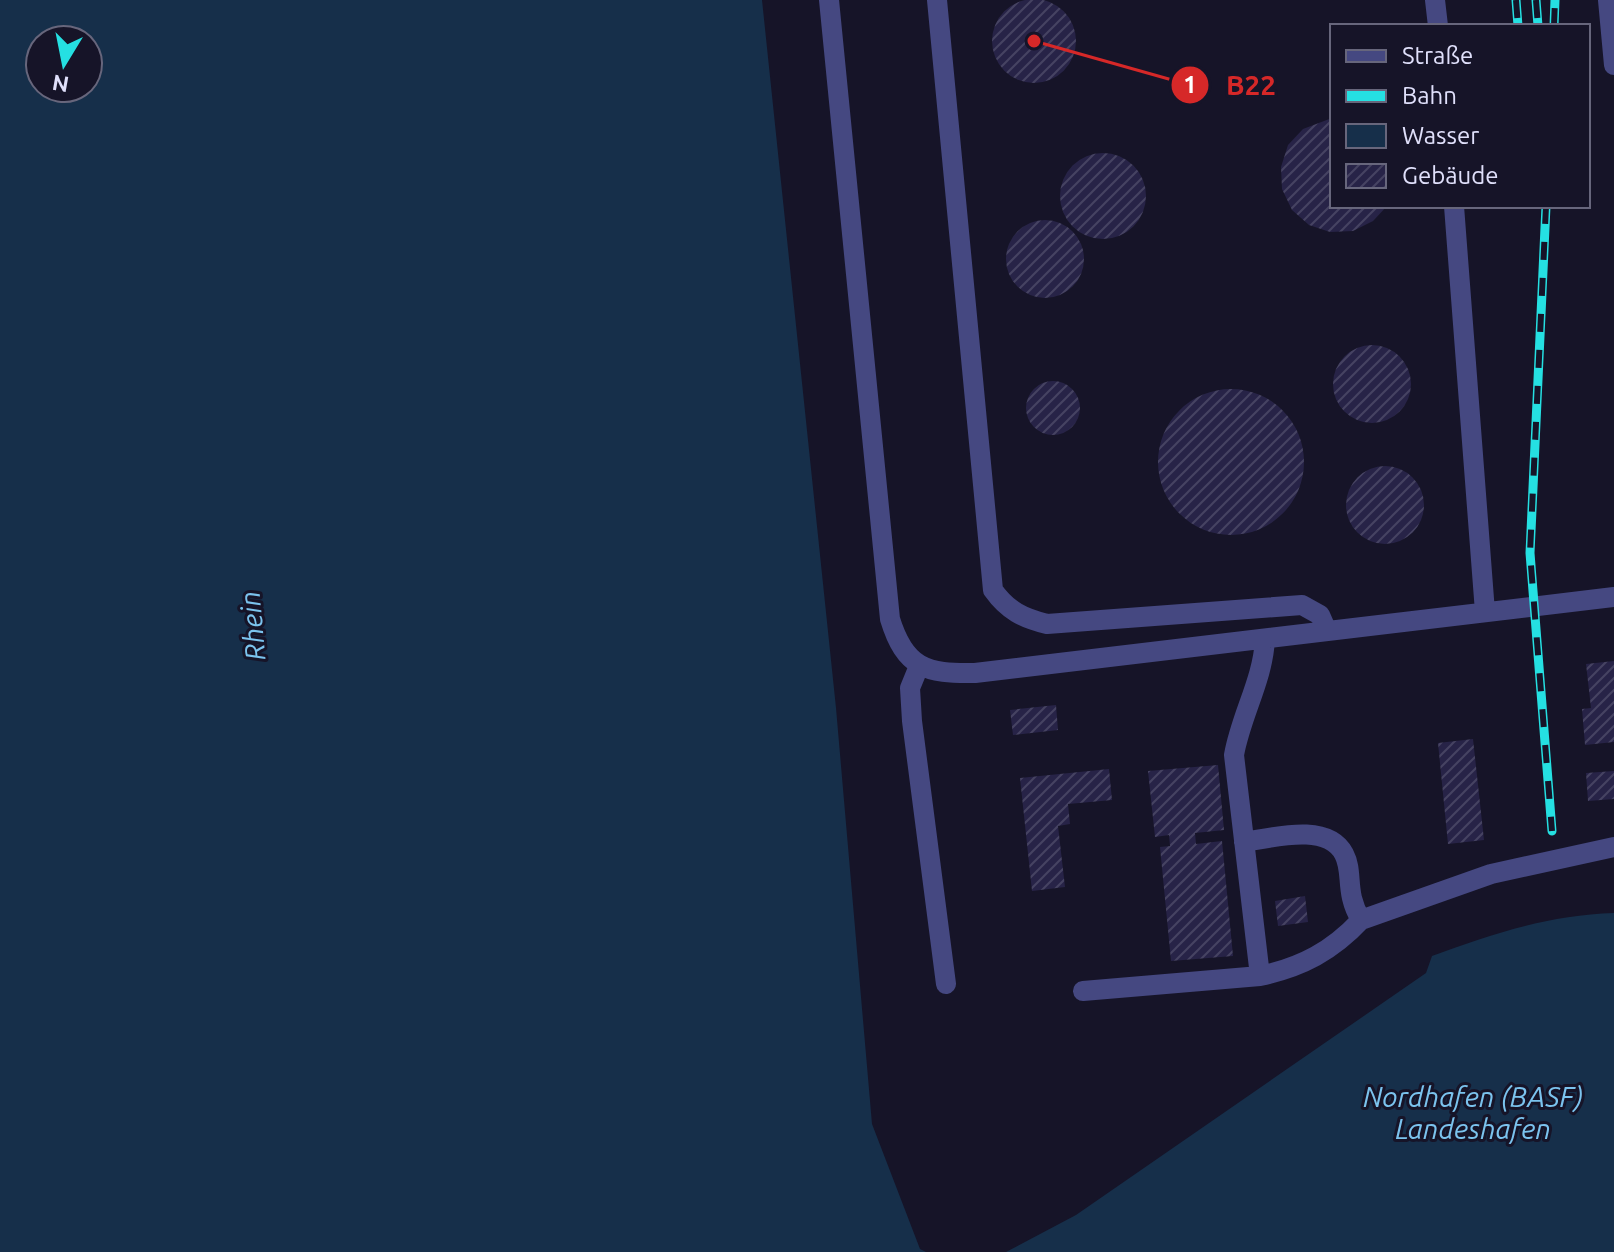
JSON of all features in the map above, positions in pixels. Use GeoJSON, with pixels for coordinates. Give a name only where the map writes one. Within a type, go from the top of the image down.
{"type":"FeatureCollection","features":[{"type":"Feature","properties":{"kind":"street"},"geometry":{"type":"LineString","coordinates":[[829,0],[890,619],[899,647],[919,666],[941,674],[975,673],[1614,597]]}},
{"type":"Feature","properties":{"kind":"street"},"geometry":{"type":"LineString","coordinates":[[937,0],[993,590],[1004,607],[1026,619],[1047,624],[1302,605],[1320,615],[1327,631]]}},
{"type":"Feature","properties":{"kind":"street"},"geometry":{"type":"LineString","coordinates":[[1435,0],[1438,24]]}},
{"type":"Feature","properties":{"kind":"street"},"geometry":{"type":"LineString","coordinates":[[1608,0],[1614,65]]}},
{"type":"Feature","properties":{"kind":"street"},"geometry":{"type":"LineString","coordinates":[[1454,208],[1485,612]]}},
{"type":"Feature","properties":{"kind":"street"},"geometry":{"type":"LineString","coordinates":[[1260,976],[1234,755],[1238,731],[1264,663],[1265,639]]}},
{"type":"Feature","properties":{"kind":"street"},"geometry":{"type":"LineString","coordinates":[[919,666],[910,688],[912,721],[946,984]]}},
{"type":"Feature","properties":{"kind":"street"},"geometry":{"type":"LineString","coordinates":[[1244,842],[1299,834],[1330,840],[1345,855],[1350,902],[1361,920]]}},
{"type":"Feature","properties":{"kind":"street"},"geometry":{"type":"LineString","coordinates":[[1083,991],[1260,976],[1297,968],[1340,943],[1361,920],[1491,874],[1614,847]]}},
{"type":"Feature","properties":{"kind":"water","name":"Rhein"},"geometry":{"type":"Polygon","coordinates":[[[0,0],[762,0],[836,708],[872,1124],[920,1249],[926,1252],[0,1252],[0,0]]]}},
{"type":"Feature","properties":{"kind":"water","name":"Nordhafen (BASF) Landeshafen"},"geometry":{"type":"Polygon","coordinates":[[[1614,913],[1614,1252],[1006,1252],[1076,1215],[1426,973],[1432,956],[1521,927],[1567,917],[1614,913]]]}},
{"type":"Feature","properties":{"kind":"building"},"geometry":{"type":"Polygon","coordinates":[[[1034,-1],[1050,2],[1064,11],[1073,25],[1076,41],[1073,57],[1064,71],[1050,80],[1034,83],[1018,80],[1004,71],[995,57],[992,41],[995,25],[1004,11],[1018,2],[1034,-1]]]}},
{"type":"Feature","properties":{"kind":"building"},"geometry":{"type":"Polygon","coordinates":[[[1330,119],[1330,208],[1385,208],[1373,221],[1353,231],[1330,232],[1309,225],[1292,210],[1282,189],[1281,167],[1288,145],[1303,129],[1330,119]]]}},
{"type":"Feature","properties":{"kind":"building"},"geometry":{"type":"Polygon","coordinates":[[[1103,153],[1119,157],[1133,166],[1142,180],[1146,196],[1142,212],[1133,226],[1119,235],[1103,239],[1087,235],[1073,226],[1064,212],[1060,196],[1064,180],[1073,166],[1087,157],[1103,153]]]}},
{"type":"Feature","properties":{"kind":"building"},"geometry":{"type":"Polygon","coordinates":[[[1045,220],[1060,223],[1072,232],[1081,244],[1084,259],[1081,274],[1072,286],[1060,295],[1045,298],[1030,295],[1018,286],[1009,274],[1006,259],[1009,244],[1018,232],[1030,223],[1045,220]]]}},
{"type":"Feature","properties":{"kind":"building"},"geometry":{"type":"Polygon","coordinates":[[[1372,345],[1387,348],[1399,357],[1408,369],[1411,384],[1408,399],[1399,411],[1387,420],[1372,423],[1357,420],[1345,411],[1336,399],[1333,384],[1336,369],[1345,357],[1357,348],[1372,345]]]}},
{"type":"Feature","properties":{"kind":"building"},"geometry":{"type":"Polygon","coordinates":[[[1053,381],[1072,389],[1080,408],[1072,427],[1053,435],[1034,427],[1026,408],[1034,389],[1053,381]]]}},
{"type":"Feature","properties":{"kind":"building"},"geometry":{"type":"Polygon","coordinates":[[[1231,389],[1259,394],[1283,410],[1299,434],[1304,462],[1299,490],[1283,514],[1259,530],[1231,535],[1203,530],[1179,514],[1163,490],[1158,462],[1163,434],[1179,410],[1203,394],[1231,389]]]}},
{"type":"Feature","properties":{"kind":"building"},"geometry":{"type":"Polygon","coordinates":[[[1385,466],[1400,469],[1412,478],[1421,490],[1424,505],[1421,520],[1412,532],[1400,541],[1385,544],[1370,541],[1358,532],[1349,520],[1346,505],[1349,490],[1358,478],[1370,469],[1385,466]]]}},
{"type":"Feature","properties":{"kind":"building"},"geometry":{"type":"Polygon","coordinates":[[[1614,661],[1614,742],[1585,745],[1582,709],[1591,708],[1586,664],[1614,661]]]}},
{"type":"Feature","properties":{"kind":"building"},"geometry":{"type":"Polygon","coordinates":[[[1056,705],[1058,730],[1013,735],[1010,710],[1056,705]]]}},
{"type":"Feature","properties":{"kind":"building"},"geometry":{"type":"Polygon","coordinates":[[[1473,739],[1484,840],[1448,844],[1438,743],[1473,739]]]}},
{"type":"Feature","properties":{"kind":"building"},"geometry":{"type":"Polygon","coordinates":[[[1218,765],[1224,830],[1195,833],[1196,844],[1222,841],[1233,956],[1171,961],[1160,847],[1170,846],[1169,835],[1155,837],[1148,771],[1218,765]]]}},
{"type":"Feature","properties":{"kind":"building"},"geometry":{"type":"Polygon","coordinates":[[[1109,769],[1112,800],[1068,804],[1070,824],[1058,826],[1065,887],[1032,891],[1020,778],[1109,769]]]}},
{"type":"Feature","properties":{"kind":"building"},"geometry":{"type":"Polygon","coordinates":[[[1614,771],[1614,799],[1588,801],[1586,773],[1614,771]]]}},
{"type":"Feature","properties":{"kind":"building"},"geometry":{"type":"Polygon","coordinates":[[[1305,896],[1308,922],[1278,926],[1275,901],[1305,896]]]}},
{"type":"Feature","properties":{"kind":"railway"},"geometry":{"type":"LineString","coordinates":[[1516,0],[1518,24]]}},
{"type":"Feature","properties":{"kind":"railway"},"geometry":{"type":"LineString","coordinates":[[1536,0],[1538,24]]}},
{"type":"Feature","properties":{"kind":"railway"},"geometry":{"type":"LineString","coordinates":[[1554,24],[1555,0]]}},
{"type":"Feature","properties":{"kind":"railway"},"geometry":{"type":"LineString","coordinates":[[1546,208],[1530,553],[1552,831]]}},
{"type":"Feature","properties":{"kind":"place","name":"B22"},"geometry":{"type":"Point","coordinates":[1034,41]}}]}
